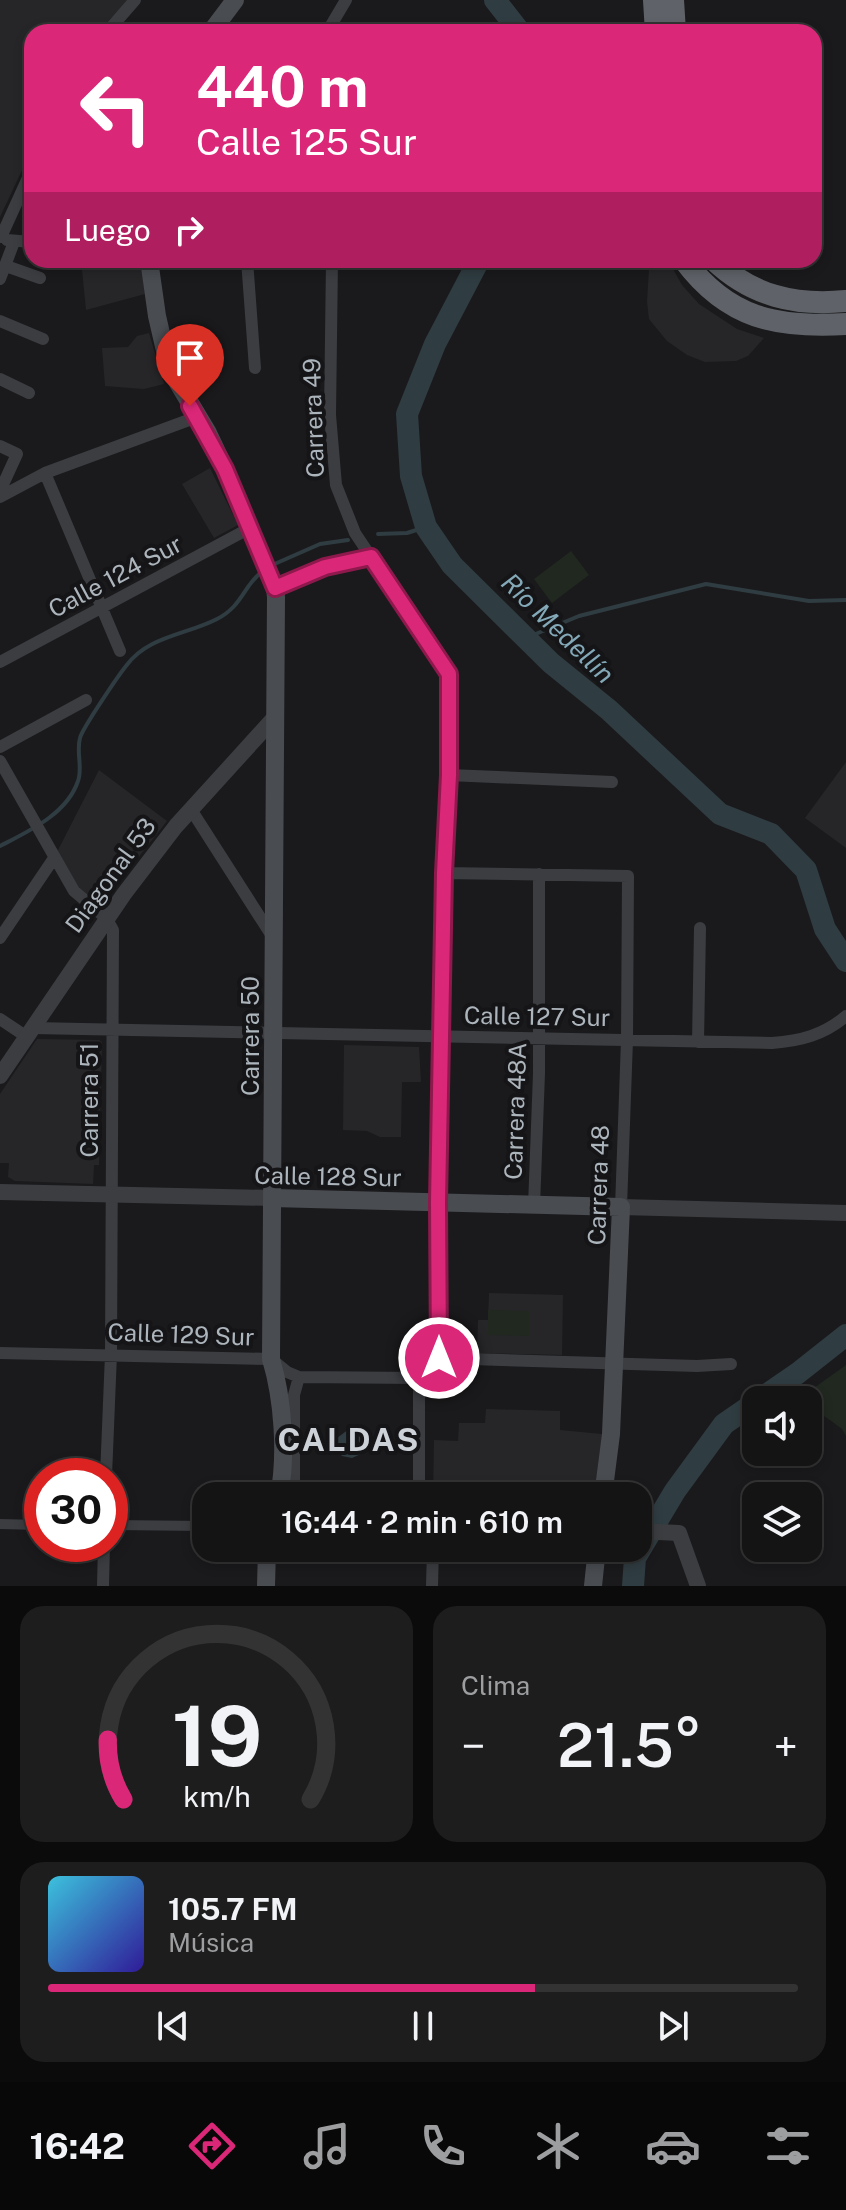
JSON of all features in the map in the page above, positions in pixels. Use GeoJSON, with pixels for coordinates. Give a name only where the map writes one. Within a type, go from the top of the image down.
{"type":"FeatureCollection","features":[{"type":"Feature","properties":{"kind":"highway"},"geometry":{"type":"LineString","coordinates":[[654,0],[656,24]]}},
{"type":"Feature","properties":{"kind":"highway"},"geometry":{"type":"LineString","coordinates":[[673,0],[674,24]]}},
{"type":"Feature","properties":{"kind":"highway"},"geometry":{"type":"LineString","coordinates":[[691,268],[713,291],[752,315],[795,326],[846,324]]}},
{"type":"Feature","properties":{"kind":"highway"},"geometry":{"type":"LineString","coordinates":[[724,268],[739,281],[771,296],[806,303],[846,301]]}},
{"type":"Feature","properties":{"kind":"main road"},"geometry":{"type":"LineString","coordinates":[[217,24],[235,0]]}},
{"type":"Feature","properties":{"kind":"main road"},"geometry":{"type":"LineString","coordinates":[[150,268],[169,368],[219,457],[272,583]]}},
{"type":"Feature","properties":{"kind":"main road","name":"Carrera 50"},"geometry":{"type":"LineString","coordinates":[[272,583],[276,716],[271,1359],[281,1405],[280,1482]]}},
{"type":"Feature","properties":{"kind":"main road","name":"Calle 128 Sur"},"geometry":{"type":"LineString","coordinates":[[272,1198],[621,1207]]}},
{"type":"Feature","properties":{"kind":"main road","name":"Carrera 48"},"geometry":{"type":"LineString","coordinates":[[605,1482],[611,1434],[621,1207]]}},
{"type":"Feature","properties":{"kind":"main road"},"geometry":{"type":"LineString","coordinates":[[266,1586],[267,1562]]}},
{"type":"Feature","properties":{"kind":"main road"},"geometry":{"type":"LineString","coordinates":[[593,1586],[596,1562]]}},
{"type":"Feature","properties":{"kind":"street"},"geometry":{"type":"LineString","coordinates":[[114,24],[135,0]]}},
{"type":"Feature","properties":{"kind":"street"},"geometry":{"type":"LineString","coordinates":[[332,24],[346,0]]}},
{"type":"Feature","properties":{"kind":"street"},"geometry":{"type":"LineString","coordinates":[[24,186],[0,237],[24,242]]}},
{"type":"Feature","properties":{"kind":"street"},"geometry":{"type":"LineString","coordinates":[[0,279],[14,242]]}},
{"type":"Feature","properties":{"kind":"street"},"geometry":{"type":"LineString","coordinates":[[6,266],[40,278]]}},
{"type":"Feature","properties":{"kind":"street"},"geometry":{"type":"LineString","coordinates":[[248,268],[255,368]]}},
{"type":"Feature","properties":{"kind":"street","name":"Carrera 49"},"geometry":{"type":"LineString","coordinates":[[332,268],[330,415],[336,485],[355,533],[449,674],[438,1202],[439,1358]]}},
{"type":"Feature","properties":{"kind":"street"},"geometry":{"type":"LineString","coordinates":[[0,321],[43,339]]}},
{"type":"Feature","properties":{"kind":"street"},"geometry":{"type":"LineString","coordinates":[[0,379],[29,393]]}},
{"type":"Feature","properties":{"kind":"street"},"geometry":{"type":"LineString","coordinates":[[0,497],[45,473],[197,417]]}},
{"type":"Feature","properties":{"kind":"street"},"geometry":{"type":"LineString","coordinates":[[0,446],[17,454],[0,491]]}},
{"type":"Feature","properties":{"kind":"street"},"geometry":{"type":"LineString","coordinates":[[45,473],[120,651]]}},
{"type":"Feature","properties":{"kind":"street","name":"Calle 124 Sur"},"geometry":{"type":"LineString","coordinates":[[0,662],[250,528]]}},
{"type":"Feature","properties":{"kind":"street"},"geometry":{"type":"LineString","coordinates":[[272,583],[371,557]]}},
{"type":"Feature","properties":{"kind":"street"},"geometry":{"type":"LineString","coordinates":[[0,747],[86,700]]}},
{"type":"Feature","properties":{"kind":"street","name":"Diagonal 53"},"geometry":{"type":"LineString","coordinates":[[0,1076],[107,919],[176,826],[276,716]]}},
{"type":"Feature","properties":{"kind":"street"},"geometry":{"type":"LineString","coordinates":[[0,761],[74,891],[107,919]]}},
{"type":"Feature","properties":{"kind":"street"},"geometry":{"type":"LineString","coordinates":[[449,775],[612,782]]}},
{"type":"Feature","properties":{"kind":"street"},"geometry":{"type":"LineString","coordinates":[[192,811],[275,940]]}},
{"type":"Feature","properties":{"kind":"street"},"geometry":{"type":"LineString","coordinates":[[0,938],[54,858]]}},
{"type":"Feature","properties":{"kind":"street"},"geometry":{"type":"LineString","coordinates":[[444,873],[539,874]]}},
{"type":"Feature","properties":{"kind":"street","name":"Carrera 48"},"geometry":{"type":"LineString","coordinates":[[539,874],[628,876],[627,1040],[621,1207]]}},
{"type":"Feature","properties":{"kind":"street","name":"Carrera 48A"},"geometry":{"type":"LineString","coordinates":[[534,1206],[539,1038],[539,874]]}},
{"type":"Feature","properties":{"kind":"street","name":"Carrera 51"},"geometry":{"type":"LineString","coordinates":[[107,919],[113,930],[111,1354],[107,1458]]}},
{"type":"Feature","properties":{"kind":"street"},"geometry":{"type":"LineString","coordinates":[[698,1042],[700,928]]}},
{"type":"Feature","properties":{"kind":"street","name":"Calle 127 Sur"},"geometry":{"type":"LineString","coordinates":[[30,1033],[111,1030],[772,1043],[815,1036],[846,1016]]}},
{"type":"Feature","properties":{"kind":"street"},"geometry":{"type":"LineString","coordinates":[[0,1019],[30,1033]]}},
{"type":"Feature","properties":{"kind":"street","name":"Calle 128 Sur"},"geometry":{"type":"LineString","coordinates":[[0,1192],[272,1198]]}},
{"type":"Feature","properties":{"kind":"street","name":"Calle 128 Sur"},"geometry":{"type":"LineString","coordinates":[[621,1207],[846,1213]]}},
{"type":"Feature","properties":{"kind":"street","name":"Calle 129 Sur"},"geometry":{"type":"LineString","coordinates":[[0,1353],[271,1359],[299,1377]]}},
{"type":"Feature","properties":{"kind":"street"},"geometry":{"type":"LineString","coordinates":[[416,1482],[419,1378],[439,1358],[697,1366],[731,1364]]}},
{"type":"Feature","properties":{"kind":"street"},"geometry":{"type":"LineString","coordinates":[[294,1482],[294,1395],[299,1377],[419,1378]]}},
{"type":"Feature","properties":{"kind":"street"},"geometry":{"type":"LineString","coordinates":[[0,1524],[24,1525]]}},
{"type":"Feature","properties":{"kind":"street"},"geometry":{"type":"LineString","coordinates":[[128,1525],[192,1526]]}},
{"type":"Feature","properties":{"kind":"street"},"geometry":{"type":"LineString","coordinates":[[652,1531],[672,1532],[698,1586]]}},
{"type":"Feature","properties":{"kind":"street"},"geometry":{"type":"LineString","coordinates":[[103,1586],[104,1562]]}},
{"type":"Feature","properties":{"kind":"street"},"geometry":{"type":"LineString","coordinates":[[432,1586],[433,1562]]}},
{"type":"Feature","properties":{"kind":"shaded area"},"geometry":{"type":"Polygon","coordinates":[[[0,0],[128,0],[106,24],[24,24],[24,166],[0,217],[0,0]]]}},
{"type":"Feature","properties":{"kind":"shaded area"},"geometry":{"type":"Polygon","coordinates":[[[82,268],[141,268],[145,294],[86,310],[82,268]]]}},
{"type":"Feature","properties":{"kind":"shaded area"},"geometry":{"type":"Polygon","coordinates":[[[672,268],[682,285],[699,304],[737,329],[764,338],[748,356],[736,361],[705,362],[687,355],[667,341],[649,319],[649,269],[672,268]]]}},
{"type":"Feature","properties":{"kind":"shaded area"},"geometry":{"type":"Polygon","coordinates":[[[149,333],[164,384],[144,389],[105,386],[102,348],[128,347],[137,336],[149,333]]]}},
{"type":"Feature","properties":{"kind":"shaded area"},"geometry":{"type":"Polygon","coordinates":[[[210,468],[238,525],[214,538],[182,484],[210,468]]]}},
{"type":"Feature","properties":{"kind":"shaded area"},"geometry":{"type":"Polygon","coordinates":[[[571,551],[589,575],[552,603],[534,579],[571,551]]]}},
{"type":"Feature","properties":{"kind":"shaded area"},"geometry":{"type":"Polygon","coordinates":[[[846,762],[846,848],[805,818],[846,762]]]}},
{"type":"Feature","properties":{"kind":"shaded area"},"geometry":{"type":"Polygon","coordinates":[[[99,770],[167,821],[100,906],[78,888],[57,852],[99,770]]]}},
{"type":"Feature","properties":{"kind":"shaded area"},"geometry":{"type":"Polygon","coordinates":[[[37,1039],[102,1042],[99,1165],[94,1165],[93,1184],[15,1181],[8,1177],[9,1163],[0,1163],[0,1094],[37,1039]]]}},
{"type":"Feature","properties":{"kind":"shaded area"},"geometry":{"type":"Polygon","coordinates":[[[344,1045],[419,1047],[421,1082],[402,1082],[401,1137],[380,1137],[367,1131],[343,1130],[344,1045]]]}},
{"type":"Feature","properties":{"kind":"shaded area"},"geometry":{"type":"Polygon","coordinates":[[[489,1293],[563,1295],[562,1355],[477,1353],[478,1320],[488,1320],[489,1293]]]}},
{"type":"Feature","properties":{"kind":"shaded area"},"geometry":{"type":"Polygon","coordinates":[[[488,1310],[529,1311],[529,1336],[488,1335],[488,1310]]]}},
{"type":"Feature","properties":{"kind":"shaded area"},"geometry":{"type":"Polygon","coordinates":[[[846,1365],[846,1436],[842,1429],[822,1414],[822,1386],[817,1386],[846,1365]]]}},
{"type":"Feature","properties":{"kind":"shaded area"},"geometry":{"type":"Polygon","coordinates":[[[486,1409],[560,1411],[560,1430],[602,1434],[596,1482],[433,1482],[434,1440],[458,1441],[459,1423],[485,1423],[486,1409]]]}},
{"type":"Feature","properties":{"kind":"shaded area"},"geometry":{"type":"Polygon","coordinates":[[[349,1429],[359,1431],[365,1439],[361,1454],[352,1458],[342,1456],[336,1448],[337,1438],[349,1429]]]}},
{"type":"Feature","properties":{"kind":"waterway","name":"Río Medellín"},"geometry":{"type":"LineString","coordinates":[[495,0],[514,24]]}},
{"type":"Feature","properties":{"kind":"waterway","name":"Río Medellín"},"geometry":{"type":"LineString","coordinates":[[475,268],[435,344],[407,414],[411,476],[426,527],[452,565],[551,663],[609,710],[720,814],[771,834],[806,870],[825,929],[846,961]]}},
{"type":"Feature","properties":{"kind":"waterway"},"geometry":{"type":"LineString","coordinates":[[378,534],[407,533],[426,527]]}},
{"type":"Feature","properties":{"kind":"waterway"},"geometry":{"type":"LineString","coordinates":[[270,566],[320,544],[348,540]]}},
{"type":"Feature","properties":{"kind":"waterway"},"geometry":{"type":"LineString","coordinates":[[0,846],[46,820],[73,793],[79,776],[82,733],[135,656],[156,642],[226,614],[263,571]]}},
{"type":"Feature","properties":{"kind":"waterway"},"geometry":{"type":"LineString","coordinates":[[526,638],[579,616],[706,584],[809,601],[846,600]]}},
{"type":"Feature","properties":{"kind":"waterway","name":"Río Medellín"},"geometry":{"type":"LineString","coordinates":[[779,1386],[846,1335]]}},
{"type":"Feature","properties":{"kind":"waterway","name":"Río Medellín"},"geometry":{"type":"LineString","coordinates":[[633,1586],[635,1558],[675,1491],[724,1424],[742,1412]]}},
{"type":"Feature","properties":{"kind":"district","name":"CALDAS"},"geometry":{"type":"Point","coordinates":[349,1439]}},
{"type":"Feature","properties":{"kind":"route"},"geometry":{"type":"LineString","coordinates":[[190,406],[208,433],[225,469],[275,588],[325,567],[371,557],[449,674],[438,1202],[439,1358]]}}]}
